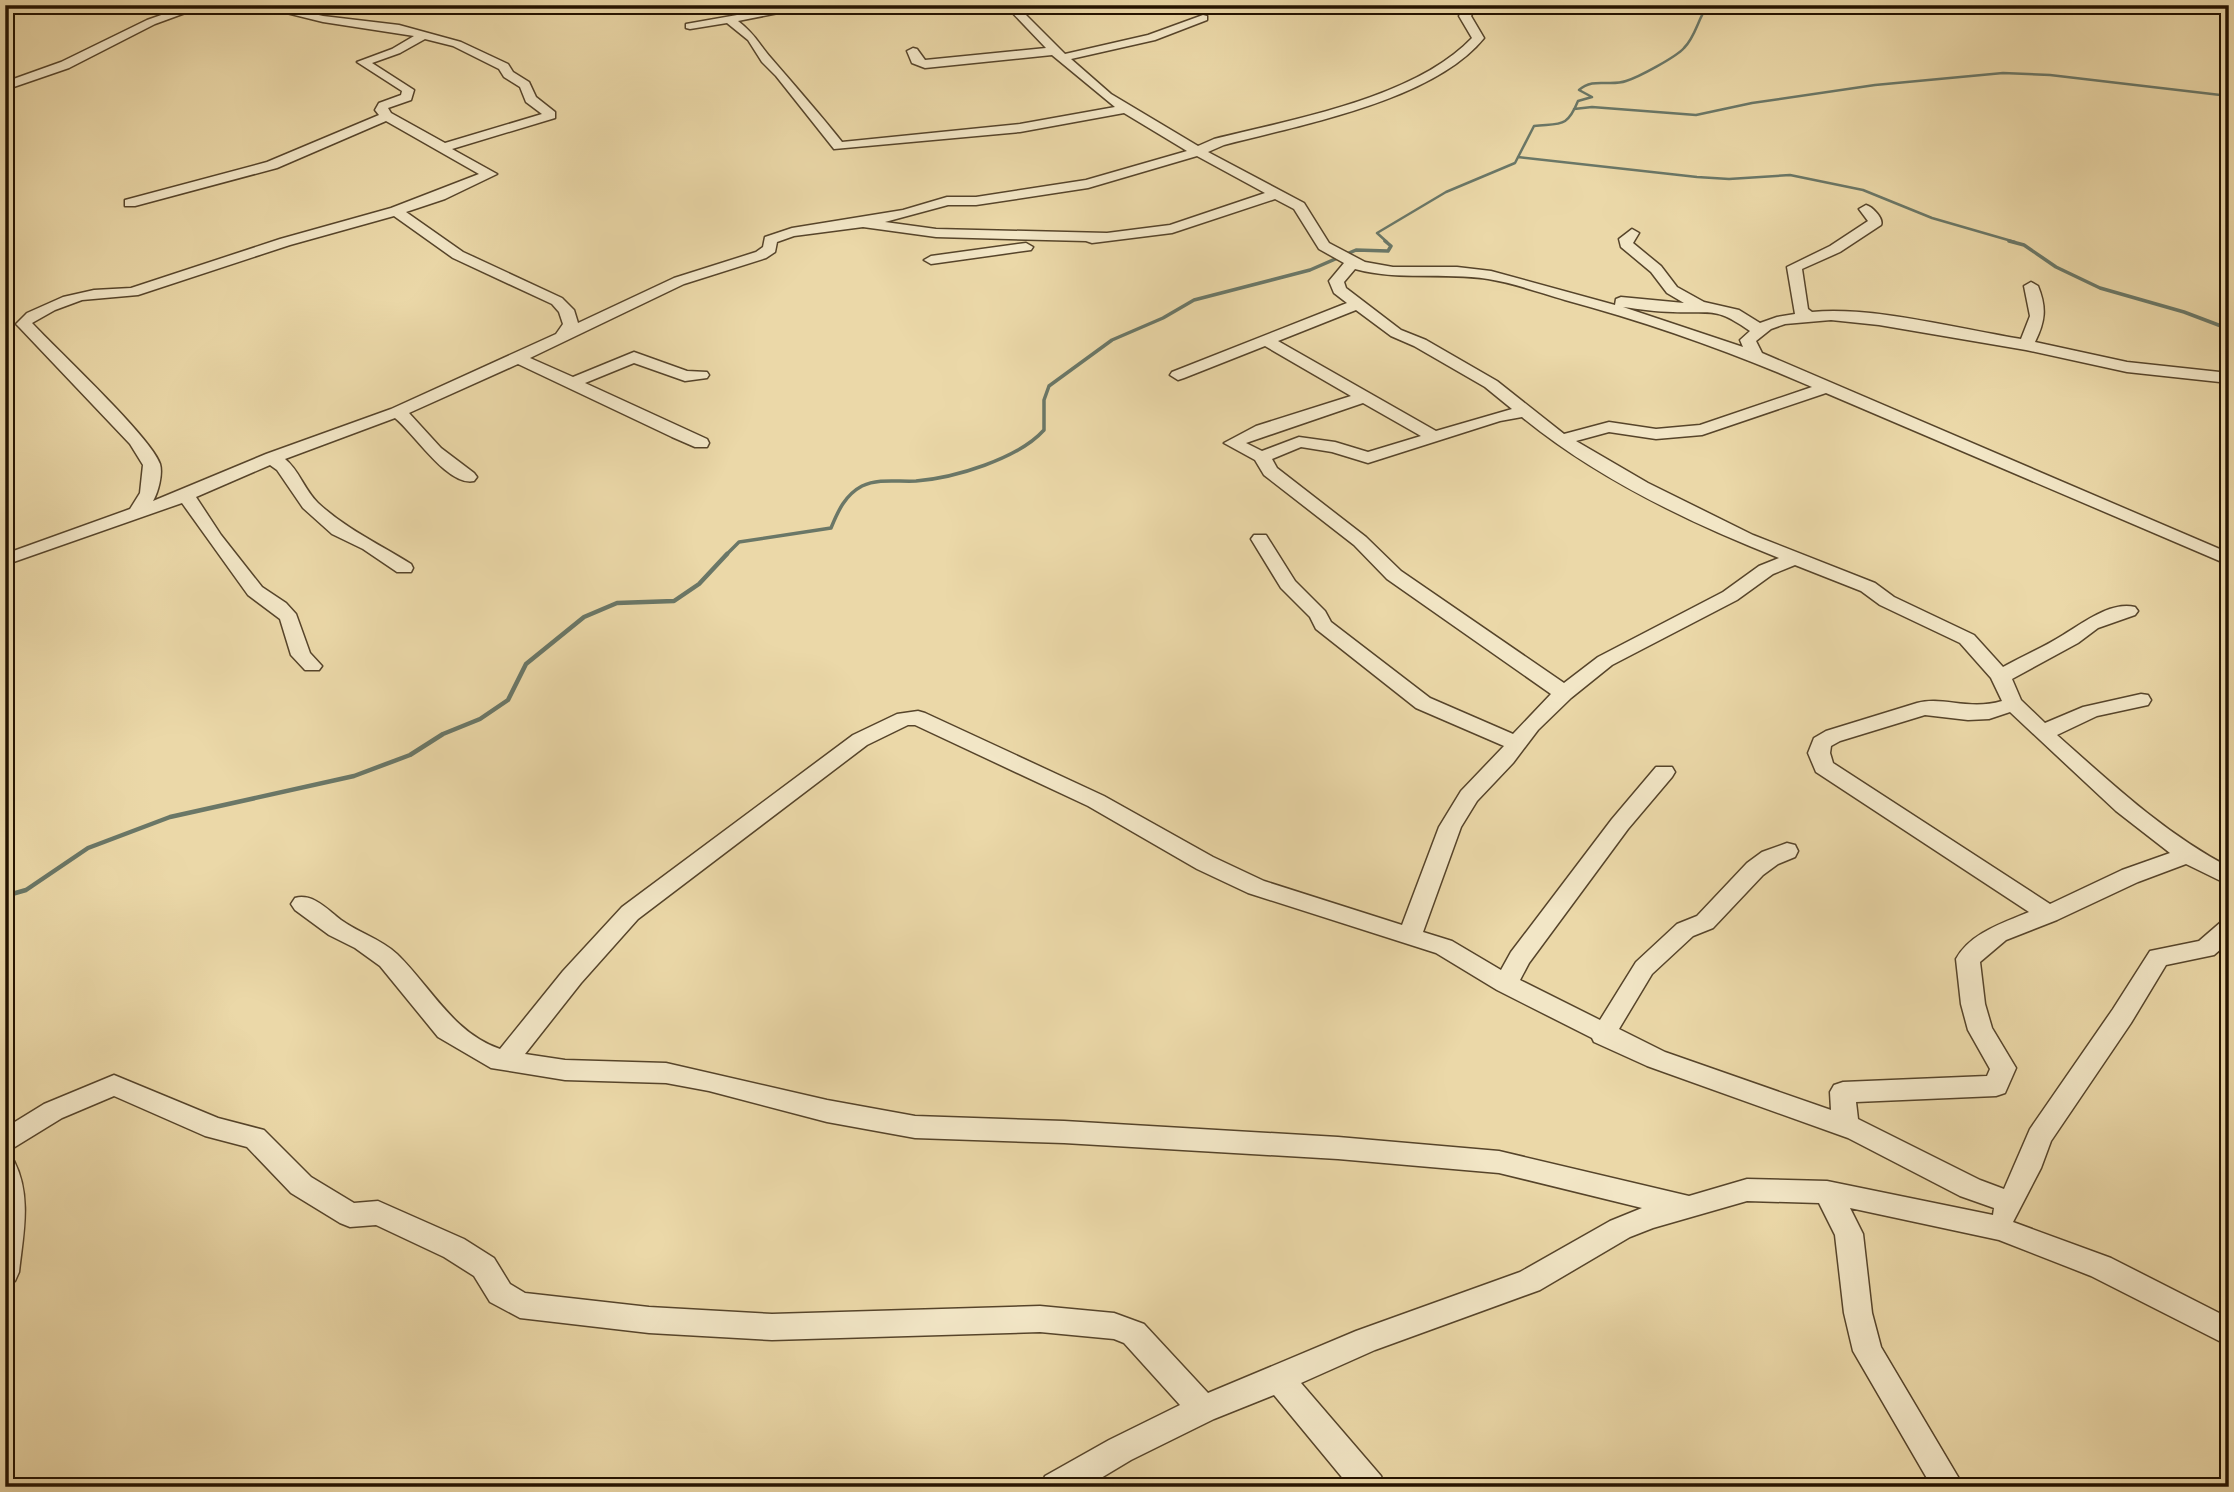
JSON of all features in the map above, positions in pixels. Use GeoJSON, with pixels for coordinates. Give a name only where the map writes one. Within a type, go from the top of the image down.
{"type":"FeatureCollection","features":[{"type":"Feature","properties":{"kind":"street"},"geometry":{"type":"LineString","coordinates":[[260,5],[323,19],[398,28],[457,44],[498,63],[508,74],[525,85],[530,99],[551,116],[444,147]]}},
{"type":"Feature","properties":{"kind":"street"},"geometry":{"type":"LineString","coordinates":[[690,26],[814,5]]}},
{"type":"Feature","properties":{"kind":"street"},"geometry":{"type":"LineString","coordinates":[[1010,5],[1059,55],[1126,109],[1196,152],[1299,206],[1324,246],[1344,258],[1373,270],[1457,271],[1492,275],[1586,300],[1755,356],[2229,560]]}},
{"type":"Feature","properties":{"kind":"street"},"geometry":{"type":"LineString","coordinates":[[847,225],[905,214],[947,201],[976,201],[1075,187],[1196,152],[1219,142],[1376,99],[1457,62],[1478,38],[1465,16],[1472,5]]}},
{"type":"Feature","properties":{"kind":"street"},"geometry":{"type":"LineString","coordinates":[[5,86],[65,65],[151,22],[198,6]]}},
{"type":"Feature","properties":{"kind":"street"},"geometry":{"type":"LineString","coordinates":[[913,51],[918,63],[925,64],[1059,55],[1152,38],[1203,18]]}},
{"type":"Feature","properties":{"kind":"street"},"geometry":{"type":"LineString","coordinates":[[730,20],[752,38],[766,60],[780,73],[839,146],[1020,128],[1126,109]]}},
{"type":"Feature","properties":{"kind":"street"},"geometry":{"type":"LineString","coordinates":[[137,513],[149,493],[152,465],[135,441],[24,324],[26,320],[54,306],[94,294],[108,296],[133,292],[285,242],[396,211],[440,196],[490,174],[460,160],[444,150],[444,147],[387,116],[381,110],[383,106],[407,97],[408,90],[363,62],[396,51],[422,36]]}},
{"type":"Feature","properties":{"kind":"street"},"geometry":{"type":"LineString","coordinates":[[130,203],[272,165],[387,116]]}},
{"type":"Feature","properties":{"kind":"street"},"geometry":{"type":"LineString","coordinates":[[931,260],[1172,229],[1246,202],[1278,194]]}},
{"type":"Feature","properties":{"kind":"street"},"geometry":{"type":"LineString","coordinates":[[1806,315],[1800,311],[1794,268],[1835,249],[1876,222],[1866,209]]}},
{"type":"Feature","properties":{"kind":"street"},"geometry":{"type":"LineString","coordinates":[[396,211],[458,255],[556,301],[566,310],[571,324],[561,337]]}},
{"type":"Feature","properties":{"kind":"street"},"geometry":{"type":"LineString","coordinates":[[5,560],[184,496],[272,458],[397,412],[518,359],[679,281],[761,255],[770,249],[770,240],[792,232],[863,223],[936,233],[1106,237]]}},
{"type":"Feature","properties":{"kind":"street"},"geometry":{"type":"LineString","coordinates":[[1632,233],[1626,243],[1656,269],[1672,290],[1699,305],[1734,313],[1759,330]]}},
{"type":"Feature","properties":{"kind":"street"},"geometry":{"type":"LineString","coordinates":[[1344,258],[1336,281],[1339,290],[1396,333],[1491,384],[1561,440],[1714,523],[1858,583],[1911,614],[1967,639],[2001,676],[2004,688],[2014,704],[2043,734],[2124,806],[2188,855],[2227,875]]}},
{"type":"Feature","properties":{"kind":"street"},"geometry":{"type":"LineString","coordinates":[[2026,345],[2037,324],[2039,306],[2031,286]]}},
{"type":"Feature","properties":{"kind":"street"},"geometry":{"type":"LineString","coordinates":[[1586,300],[1674,308],[1699,305]]}},
{"type":"Feature","properties":{"kind":"street"},"geometry":{"type":"LineString","coordinates":[[1178,375],[1357,304]]}},
{"type":"Feature","properties":{"kind":"street"},"geometry":{"type":"LineString","coordinates":[[1755,356],[1748,340],[1759,330],[1782,320],[1806,315],[1831,315],[1879,320],[2026,345],[2127,367],[2229,378]]}},
{"type":"Feature","properties":{"kind":"street"},"geometry":{"type":"LineString","coordinates":[[1266,340],[1435,437]]}},
{"type":"Feature","properties":{"kind":"street"},"geometry":{"type":"LineString","coordinates":[[574,382],[634,357],[685,376],[701,375]]}},
{"type":"Feature","properties":{"kind":"street"},"geometry":{"type":"LineString","coordinates":[[518,359],[574,382],[652,424],[701,443]]}},
{"type":"Feature","properties":{"kind":"street"},"geometry":{"type":"LineString","coordinates":[[1561,440],[1609,427],[1656,434],[1702,430],[1750,411],[1827,387]]}},
{"type":"Feature","properties":{"kind":"street"},"geometry":{"type":"LineString","coordinates":[[1364,397],[1262,430],[1232,443],[1262,457],[1270,471],[1360,541],[1394,575],[1564,693]]}},
{"type":"Feature","properties":{"kind":"street"},"geometry":{"type":"LineString","coordinates":[[397,412],[408,420],[435,452],[468,477]]}},
{"type":"Feature","properties":{"kind":"street"},"geometry":{"type":"LineString","coordinates":[[1262,457],[1299,442],[1335,447],[1368,458],[1497,417],[1523,412]]}},
{"type":"Feature","properties":{"kind":"street"},"geometry":{"type":"LineString","coordinates":[[272,458],[284,466],[309,505],[338,530],[369,545],[404,569]]}},
{"type":"Feature","properties":{"kind":"street"},"geometry":{"type":"LineString","coordinates":[[184,496],[194,504],[213,537],[256,591],[279,607],[289,618],[301,655],[312,666]]}},
{"type":"Feature","properties":{"kind":"street"},"geometry":{"type":"LineString","coordinates":[[1260,539],[1288,584],[1318,615],[1323,625],[1423,703],[1517,743]]}},
{"type":"Feature","properties":{"kind":"street"},"geometry":{"type":"LineString","coordinates":[[1410,934],[1450,827],[1469,796],[1531,724],[1564,693],[1605,661],[1730,596],[1766,570],[1795,558]]}},
{"type":"Feature","properties":{"kind":"street"},"geometry":{"type":"LineString","coordinates":[[2001,676],[2071,639],[2091,624],[2128,611]]}},
{"type":"Feature","properties":{"kind":"street"},"geometry":{"type":"LineString","coordinates":[[2043,734],[2060,722],[2098,708],[2141,700]]}},
{"type":"Feature","properties":{"kind":"street"},"geometry":{"type":"LineString","coordinates":[[2014,704],[1989,712],[1968,713],[1924,708],[1833,736],[1821,743],[1819,753],[1825,767],[2049,914]]}},
{"type":"Feature","properties":{"kind":"street"},"geometry":{"type":"LineString","coordinates":[[505,1061],[572,977],[630,913],[850,748],[904,719],[918,718],[932,722],[994,755],[1096,801],[1205,863],[1256,887],[1444,947],[1506,984],[1603,1035],[1656,1059],[1745,1093],[1845,1126],[1970,1188],[2009,1202]]}},
{"type":"Feature","properties":{"kind":"street"},"geometry":{"type":"LineString","coordinates":[[1506,984],[1536,936],[1620,824],[1664,772]]}},
{"type":"Feature","properties":{"kind":"street"},"geometry":{"type":"LineString","coordinates":[[1603,1035],[1644,968],[1685,930],[1705,922],[1755,869],[1770,858],[1787,851]]}},
{"type":"Feature","properties":{"kind":"street"},"geometry":{"type":"LineString","coordinates":[[1845,1126],[1843,1092],[1996,1086],[2003,1068],[1980,1030],[1973,1003],[1968,959],[1998,934],[2049,914],[2130,876],[2188,855]]}},
{"type":"Feature","properties":{"kind":"street"},"geometry":{"type":"LineString","coordinates":[[303,904],[337,929],[363,942],[388,960],[447,1030],[491,1058],[565,1070],[666,1073],[827,1111],[915,1127],[1064,1132],[1324,1147],[1500,1162],[1689,1208]]}},
{"type":"Feature","properties":{"kind":"street"},"geometry":{"type":"LineString","coordinates":[[2000,1229],[2009,1202],[2028,1168],[2039,1137],[2122,1016],[2158,957],[2206,949],[2229,928]]}},
{"type":"Feature","properties":{"kind":"street"},"geometry":{"type":"LineString","coordinates":[[5,1142],[53,1111],[114,1085],[214,1128],[255,1138],[301,1185],[350,1215],[378,1213],[454,1248],[484,1267],[500,1293],[520,1305],[649,1320],[772,1326],[899,1325],[1040,1319],[1114,1326],[1134,1333],[1203,1409]]}},
{"type":"Feature","properties":{"kind":"street"},"geometry":{"type":"LineString","coordinates":[[5,1169],[11,1186],[12,1213],[5,1272]]}},
{"type":"Feature","properties":{"kind":"street"},"geometry":{"type":"LineString","coordinates":[[1056,1487],[1120,1450],[1203,1409],[1366,1340],[1531,1281],[1620,1229],[1650,1217],[1747,1190],[1827,1192],[2000,1229],[2101,1266],[2229,1333]]}},
{"type":"Feature","properties":{"kind":"street"},"geometry":{"type":"LineString","coordinates":[[1827,1192],[1849,1234],[1858,1314],[1868,1351],[1949,1487]]}},
{"type":"Feature","properties":{"kind":"street"},"geometry":{"type":"LineString","coordinates":[[1279,1379],[1370,1487]]}},
{"type":"Feature","properties":{"kind":"waterway"},"geometry":{"type":"LineString","coordinates":[[1518,157],[1534,126],[1562,122],[1570,116],[1578,101],[1592,97],[1579,90],[1584,86],[1626,81],[1680,52],[1691,38],[1708,5]]}},
{"type":"Feature","properties":{"kind":"waterway"},"geometry":{"type":"LineString","coordinates":[[1574,109],[1592,107],[1696,115],[1752,103],[1875,85],[2003,73],[2050,75],[2229,96]]}},
{"type":"Feature","properties":{"kind":"waterway"},"geometry":{"type":"LineString","coordinates":[[1387,242],[1377,233],[1446,192],[1515,163],[1518,157]]}},
{"type":"Feature","properties":{"kind":"waterway"},"geometry":{"type":"LineString","coordinates":[[1518,157],[1697,177],[1729,179],[1790,175],[1863,190],[1932,218],[2015,242]]}},
{"type":"Feature","properties":{"kind":"waterway"},"geometry":{"type":"LineString","coordinates":[[727,554],[739,542],[831,528],[847,499],[862,486],[882,481],[916,481],[948,476],[1002,458],[1018,450],[1044,430],[1044,400],[1049,386],[1112,340],[1163,318],[1194,300],[1310,270],[1356,250],[1388,251],[1391,246],[1385,241]]}},
{"type":"Feature","properties":{"kind":"waterway"},"geometry":{"type":"LineString","coordinates":[[2009,241],[2024,245],[2056,267],[2100,288],[2184,312],[2229,329]]}},
{"type":"Feature","properties":{"kind":"waterway"},"geometry":{"type":"LineString","coordinates":[[5,896],[26,890],[88,848],[170,817],[354,776],[410,755],[443,734],[480,719],[508,700],[526,664],[584,617],[617,603],[674,601],[699,584],[727,554]]}}]}
